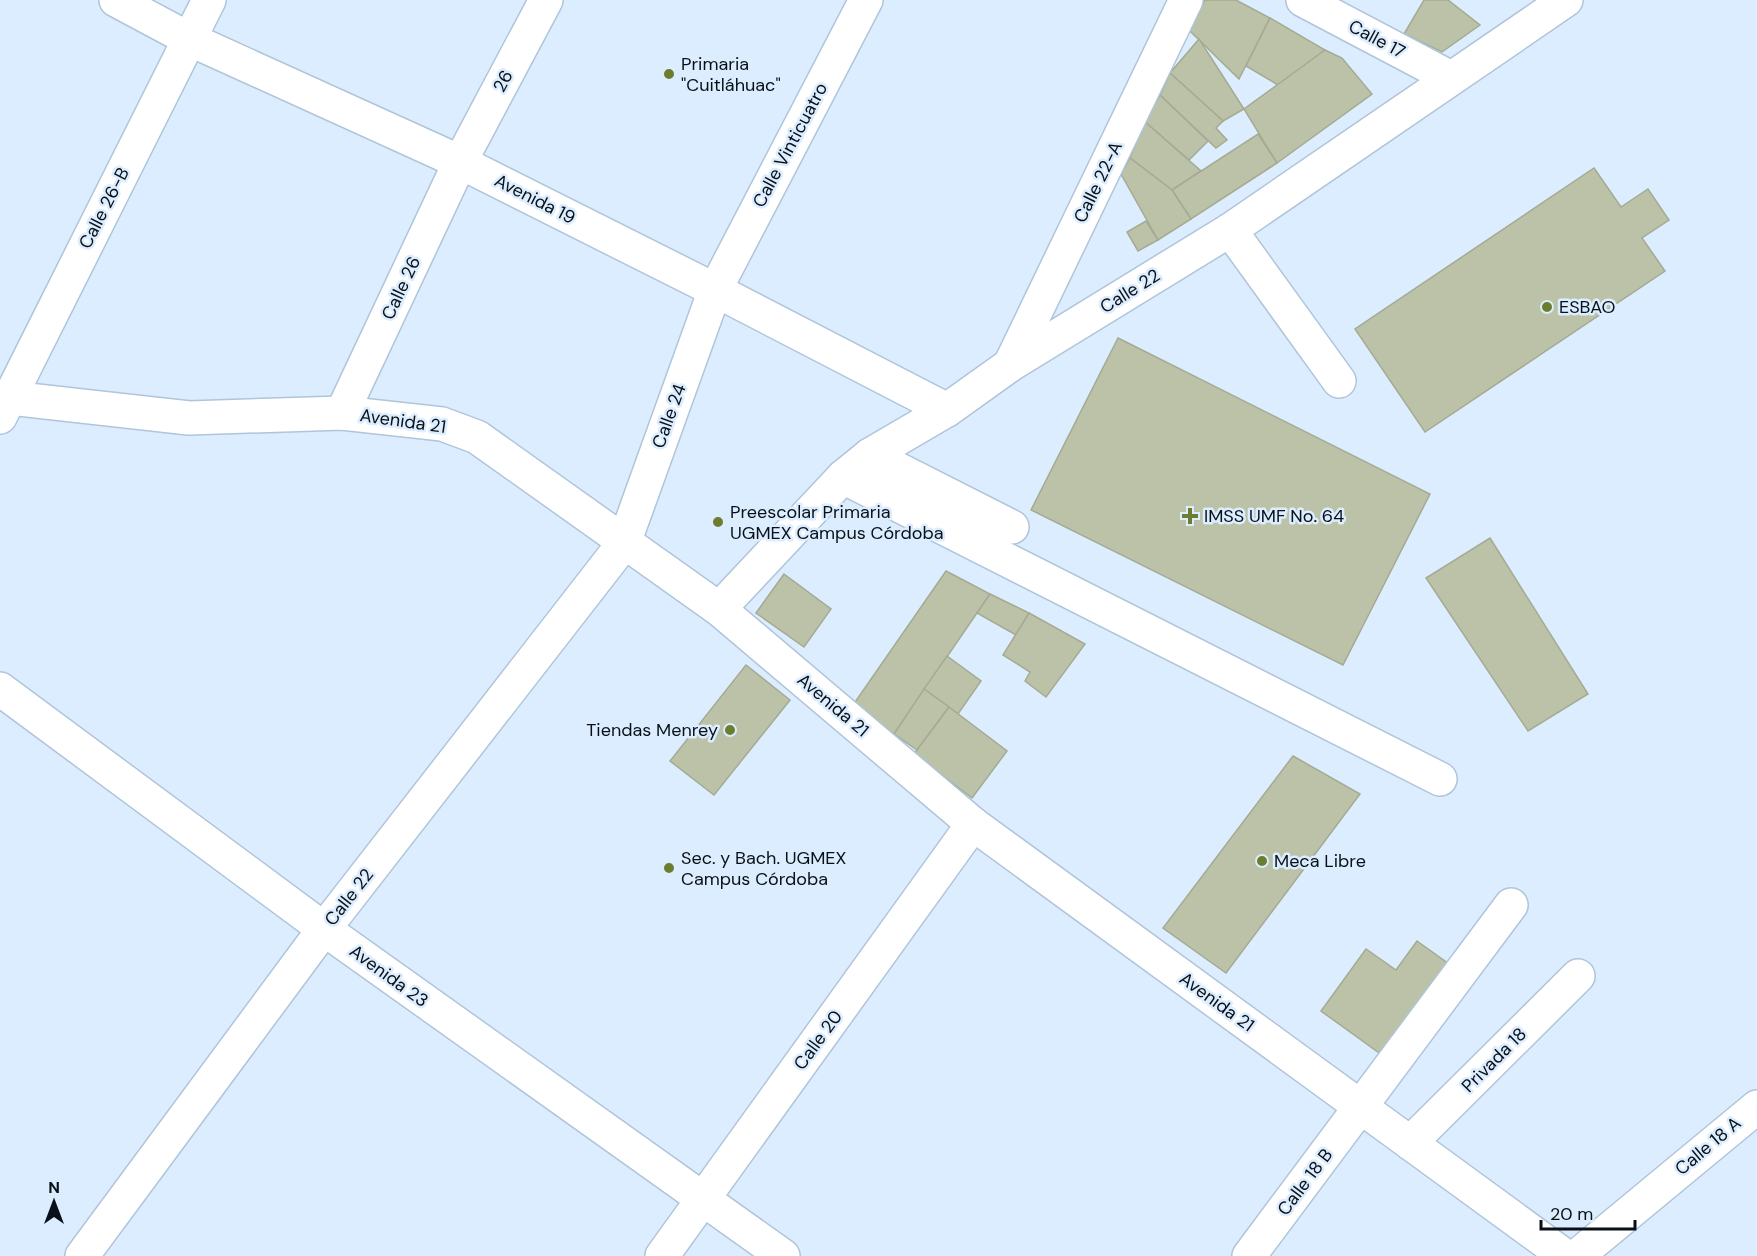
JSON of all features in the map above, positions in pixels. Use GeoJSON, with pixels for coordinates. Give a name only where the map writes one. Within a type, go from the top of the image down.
{"type":"FeatureCollection","features":[{"type":"Feature","properties":{"kind":"street","name":"Avenida 19"},"geometry":{"type":"LineString","coordinates":[[116,0],[189,39],[460,162],[947,410]]}},
{"type":"Feature","properties":{"kind":"street","name":"Calle 26-B"},"geometry":{"type":"LineString","coordinates":[[5,407],[209,0]]}},
{"type":"Feature","properties":{"kind":"street","name":"26"},"geometry":{"type":"LineString","coordinates":[[460,162],[546,0]]}},
{"type":"Feature","properties":{"kind":"street","name":"Calle Vinticuatro"},"geometry":{"type":"LineString","coordinates":[[715,290],[866,0]]}},
{"type":"Feature","properties":{"kind":"street","name":"Calle 22-A"},"geometry":{"type":"LineString","coordinates":[[1010,365],[1186,0]]}},
{"type":"Feature","properties":{"kind":"street","name":"Calle 17"},"geometry":{"type":"LineString","coordinates":[[1303,0],[1451,78]]}},
{"type":"Feature","properties":{"kind":"street","name":"Calle 22"},"geometry":{"type":"LineString","coordinates":[[719,609],[843,477],[870,454],[947,410],[1010,365],[1230,230],[1566,0]]}},
{"type":"Feature","properties":{"kind":"street","name":"Calle 26"},"geometry":{"type":"LineString","coordinates":[[342,413],[460,162]]}},
{"type":"Feature","properties":{"kind":"street"},"geometry":{"type":"LineString","coordinates":[[1230,230],[1339,381]]}},
{"type":"Feature","properties":{"kind":"street","name":"Calle 24"},"geometry":{"type":"LineString","coordinates":[[624,543],[715,290]]}},
{"type":"Feature","properties":{"kind":"street","name":"Avenida 21"},"geometry":{"type":"LineString","coordinates":[[5,407],[189,418],[342,413],[442,424],[477,437],[719,609],[973,824],[1565,1256]]}},
{"type":"Feature","properties":{"kind":"street"},"geometry":{"type":"LineString","coordinates":[[870,454],[1012,527]]}},
{"type":"Feature","properties":{"kind":"street"},"geometry":{"type":"LineString","coordinates":[[843,477],[1440,779]]}},
{"type":"Feature","properties":{"kind":"street","name":"Calle 22"},"geometry":{"type":"LineString","coordinates":[[82,1256],[324,929],[624,543]]}},
{"type":"Feature","properties":{"kind":"street","name":"Avenida 23"},"geometry":{"type":"LineString","coordinates":[[0,689],[324,929],[783,1256]]}},
{"type":"Feature","properties":{"kind":"street","name":"Calle 20"},"geometry":{"type":"LineString","coordinates":[[662,1256],[973,824]]}},
{"type":"Feature","properties":{"kind":"street","name":"Calle 18 B"},"geometry":{"type":"LineString","coordinates":[[1249,1256],[1511,905]]}},
{"type":"Feature","properties":{"kind":"street","name":"Privada 18"},"geometry":{"type":"LineString","coordinates":[[1410,1143],[1578,976]]}},
{"type":"Feature","properties":{"kind":"street","name":"Calle 18 A"},"geometry":{"type":"LineString","coordinates":[[1577,1256],[1757,1107]]}},
{"type":"Feature","properties":{"kind":"building"},"geometry":{"type":"Polygon","coordinates":[[[1205,0],[1236,0],[1270,18],[1239,79],[1190,31],[1205,0]]]}},
{"type":"Feature","properties":{"kind":"building"},"geometry":{"type":"Polygon","coordinates":[[[1424,0],[1448,0],[1480,25],[1442,52],[1404,34],[1424,0]]]}},
{"type":"Feature","properties":{"kind":"building"},"geometry":{"type":"Polygon","coordinates":[[[1270,18],[1325,50],[1278,85],[1246,66],[1270,18]]]}},
{"type":"Feature","properties":{"kind":"building"},"geometry":{"type":"Polygon","coordinates":[[[1199,39],[1244,109],[1223,121],[1170,73],[1199,39]]]}},
{"type":"Feature","properties":{"kind":"building"},"geometry":{"type":"Polygon","coordinates":[[[1325,50],[1342,58],[1372,94],[1277,163],[1244,109],[1325,50]]]}},
{"type":"Feature","properties":{"kind":"building"},"geometry":{"type":"Polygon","coordinates":[[[1170,73],[1223,121],[1216,128],[1227,140],[1216,148],[1160,95],[1170,73]]]}},
{"type":"Feature","properties":{"kind":"building"},"geometry":{"type":"Polygon","coordinates":[[[1160,95],[1208,141],[1189,160],[1144,121],[1160,95]]]}},
{"type":"Feature","properties":{"kind":"building"},"geometry":{"type":"Polygon","coordinates":[[[1144,121],[1201,171],[1172,190],[1130,158],[1144,121]]]}},
{"type":"Feature","properties":{"kind":"building"},"geometry":{"type":"Polygon","coordinates":[[[1258,134],[1277,163],[1191,219],[1172,190],[1258,134]]]}},
{"type":"Feature","properties":{"kind":"building"},"geometry":{"type":"Polygon","coordinates":[[[1130,158],[1172,190],[1191,219],[1158,240],[1121,174],[1130,158]]]}},
{"type":"Feature","properties":{"kind":"building"},"geometry":{"type":"Polygon","coordinates":[[[1594,168],[1621,207],[1648,189],[1669,220],[1642,238],[1665,271],[1425,432],[1355,329],[1594,168]]]}},
{"type":"Feature","properties":{"kind":"building"},"geometry":{"type":"Polygon","coordinates":[[[1146,221],[1158,240],[1138,251],[1127,232],[1146,221]]]}},
{"type":"Feature","properties":{"kind":"building"},"geometry":{"type":"Polygon","coordinates":[[[1118,338],[1430,494],[1343,665],[1031,510],[1118,338]]]}},
{"type":"Feature","properties":{"kind":"building"},"geometry":{"type":"Polygon","coordinates":[[[1490,538],[1588,694],[1528,731],[1426,578],[1490,538]]]}},
{"type":"Feature","properties":{"kind":"building"},"geometry":{"type":"Polygon","coordinates":[[[946,571],[990,594],[894,734],[853,705],[946,571]]]}},
{"type":"Feature","properties":{"kind":"building"},"geometry":{"type":"Polygon","coordinates":[[[784,574],[831,609],[804,647],[756,613],[784,574]]]}},
{"type":"Feature","properties":{"kind":"building"},"geometry":{"type":"Polygon","coordinates":[[[990,594],[1029,613],[1016,635],[977,613],[990,594]]]}},
{"type":"Feature","properties":{"kind":"building"},"geometry":{"type":"Polygon","coordinates":[[[1029,613],[1085,644],[1046,697],[1025,681],[1030,672],[1003,655],[1029,613]]]}},
{"type":"Feature","properties":{"kind":"building"},"geometry":{"type":"Polygon","coordinates":[[[947,656],[981,681],[958,714],[924,689],[947,656]]]}},
{"type":"Feature","properties":{"kind":"building","name":"Tiendas Menrey"},"geometry":{"type":"Polygon","coordinates":[[[746,665],[790,700],[714,795],[670,761],[746,665]]]}},
{"type":"Feature","properties":{"kind":"building"},"geometry":{"type":"Polygon","coordinates":[[[924,689],[949,707],[917,750],[894,734],[924,689]]]}},
{"type":"Feature","properties":{"kind":"building"},"geometry":{"type":"Polygon","coordinates":[[[949,707],[1007,751],[972,798],[914,754],[949,707]]]}},
{"type":"Feature","properties":{"kind":"building","name":"Meca Libre"},"geometry":{"type":"Polygon","coordinates":[[[1293,756],[1360,794],[1226,973],[1163,928],[1293,756]]]}},
{"type":"Feature","properties":{"kind":"building"},"geometry":{"type":"Polygon","coordinates":[[[1417,941],[1449,964],[1382,1055],[1321,1011],[1366,949],[1396,970],[1417,941]]]}},
{"type":"Feature","properties":{"kind":"place","name":"Primaria \"Cuitláhuac\""},"geometry":{"type":"Point","coordinates":[669,74]}},
{"type":"Feature","properties":{"kind":"place","name":"ESBAO"},"geometry":{"type":"Point","coordinates":[1547,307]}},
{"type":"Feature","properties":{"kind":"place","name":"IMSS UMF No. 64"},"geometry":{"type":"Point","coordinates":[1190,516]}},
{"type":"Feature","properties":{"kind":"place","name":"Preescolar Primaria UGMEX Campus Córdoba"},"geometry":{"type":"Point","coordinates":[718,522]}},
{"type":"Feature","properties":{"kind":"place","name":"Tiendas Menrey"},"geometry":{"type":"Point","coordinates":[730,730]}},
{"type":"Feature","properties":{"kind":"place","name":"Meca Libre"},"geometry":{"type":"Point","coordinates":[1262,861]}},
{"type":"Feature","properties":{"kind":"place","name":"Sec. y Bach. UGMEX Campus Córdoba"},"geometry":{"type":"Point","coordinates":[669,868]}}]}
